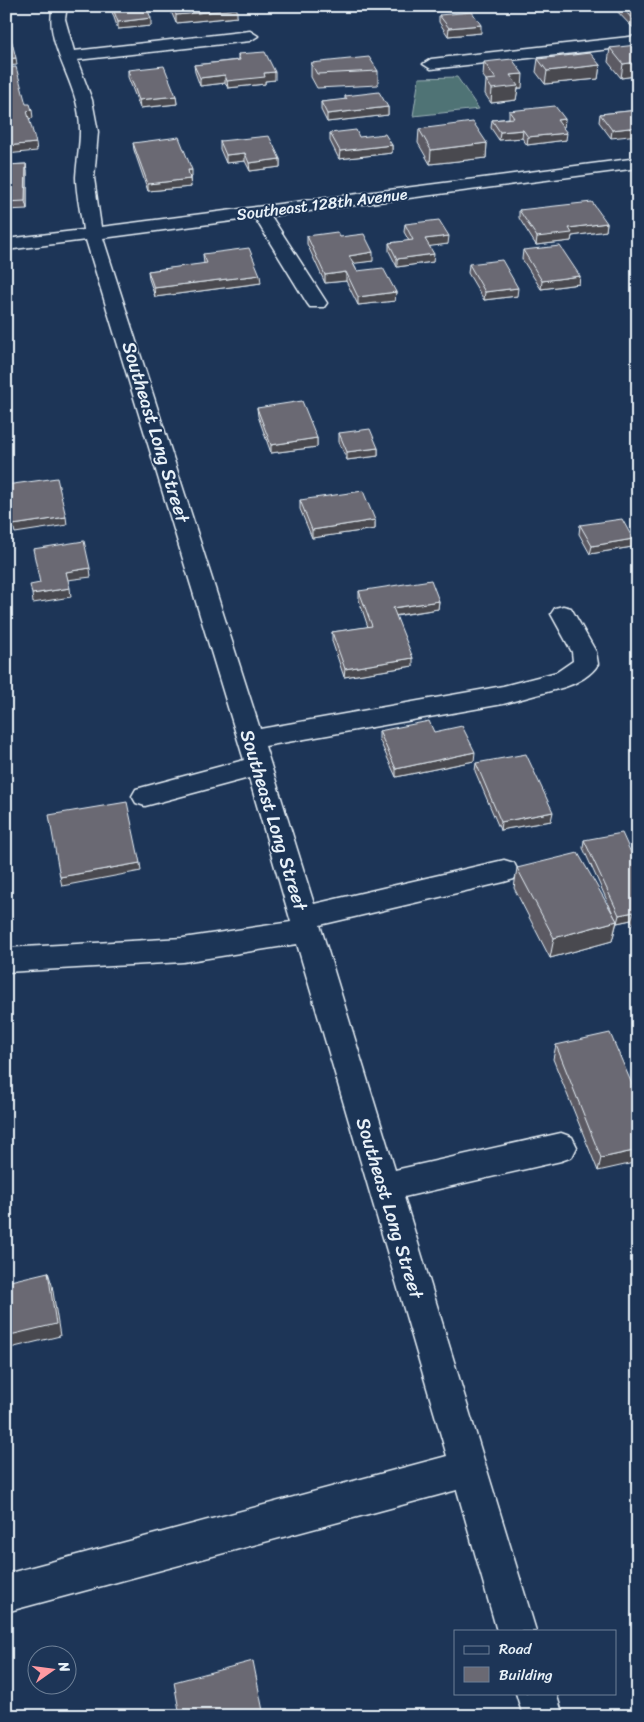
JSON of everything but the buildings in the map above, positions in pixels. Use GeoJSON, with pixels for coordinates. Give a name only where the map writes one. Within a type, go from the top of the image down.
{"type":"FeatureCollection","features":[{"type":"Feature","properties":{"kind":"street","name":"Southeast Long Street"},"geometry":{"type":"LineString","coordinates":[[60,6],[57,19],[84,100],[90,132],[85,178],[93,234],[258,766],[517,1630]]}},
{"type":"Feature","properties":{"kind":"street"},"geometry":{"type":"LineString","coordinates":[[69,56],[250,36]]}},
{"type":"Feature","properties":{"kind":"street"},"geometry":{"type":"LineString","coordinates":[[432,64],[638,41]]}},
{"type":"Feature","properties":{"kind":"street","name":"Southeast 128th Avenue"},"geometry":{"type":"LineString","coordinates":[[6,245],[638,164]]}},
{"type":"Feature","properties":{"kind":"street"},"geometry":{"type":"LineString","coordinates":[[260,212],[317,303]]}},
{"type":"Feature","properties":{"kind":"street"},"geometry":{"type":"LineString","coordinates":[[250,740],[502,695],[565,678],[586,664],[584,652],[563,614]]}},
{"type":"Feature","properties":{"kind":"street"},"geometry":{"type":"LineString","coordinates":[[145,796],[258,766]]}},
{"type":"Feature","properties":{"kind":"street"},"geometry":{"type":"LineString","coordinates":[[6,960],[183,950],[305,924],[504,871]]}},
{"type":"Feature","properties":{"kind":"street"},"geometry":{"type":"LineString","coordinates":[[384,1187],[561,1147]]}},
{"type":"Feature","properties":{"kind":"street"},"geometry":{"type":"LineString","coordinates":[[6,1593],[468,1468]]}},
{"type":"Feature","properties":{"kind":"street"},"geometry":{"type":"LineString","coordinates":[[536,1694],[543,1716]]}},
{"type":"Feature","properties":{"kind":"green space"},"geometry":{"type":"Polygon","coordinates":[[[457,77],[479,109],[413,116],[419,78],[457,77]]]}}]}
